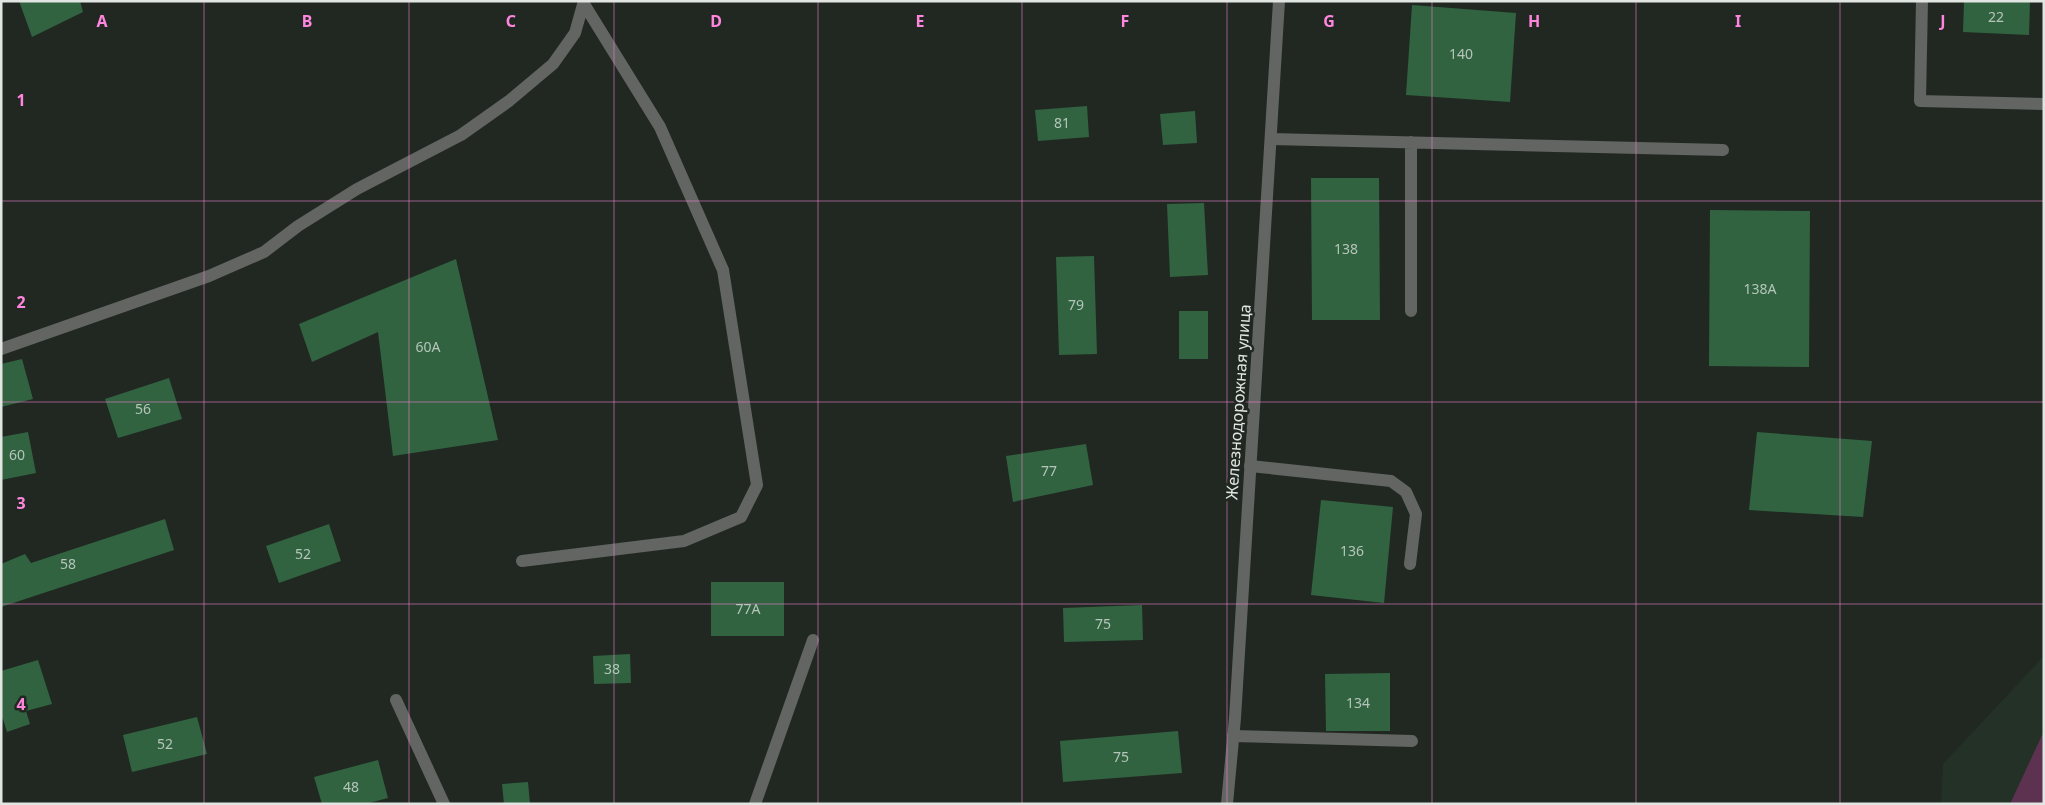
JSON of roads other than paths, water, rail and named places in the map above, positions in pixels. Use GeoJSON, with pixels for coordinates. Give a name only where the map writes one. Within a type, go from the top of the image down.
{"type":"FeatureCollection","features":[{"type":"Feature","properties":{"kind":"street","name":"Железнодорожная улица"},"geometry":{"type":"LineString","coordinates":[[1228,804],[1279,1]]}},
{"type":"Feature","properties":{"kind":"street"},"geometry":{"type":"LineString","coordinates":[[1922,1],[1920,101],[2044,104]]}},
{"type":"Feature","properties":{"kind":"street"},"geometry":{"type":"LineString","coordinates":[[1,349],[209,276],[264,252],[298,226],[358,189],[461,135],[510,101],[553,64],[574,33],[584,2]]}},
{"type":"Feature","properties":{"kind":"street"},"geometry":{"type":"LineString","coordinates":[[522,561],[684,541],[741,517],[757,485],[723,270],[660,126],[584,2]]}},
{"type":"Feature","properties":{"kind":"street"},"geometry":{"type":"LineString","coordinates":[[1271,139],[1723,150]]}},
{"type":"Feature","properties":{"kind":"street"},"geometry":{"type":"LineString","coordinates":[[1411,142],[1411,311]]}},
{"type":"Feature","properties":{"kind":"street"},"geometry":{"type":"LineString","coordinates":[[1250,466],[1391,481],[1406,492],[1416,514],[1410,564]]}},
{"type":"Feature","properties":{"kind":"street"},"geometry":{"type":"LineString","coordinates":[[755,804],[813,640]]}},
{"type":"Feature","properties":{"kind":"street"},"geometry":{"type":"LineString","coordinates":[[396,700],[444,804]]}},
{"type":"Feature","properties":{"kind":"street"},"geometry":{"type":"LineString","coordinates":[[1233,736],[1412,741]]}}]}
